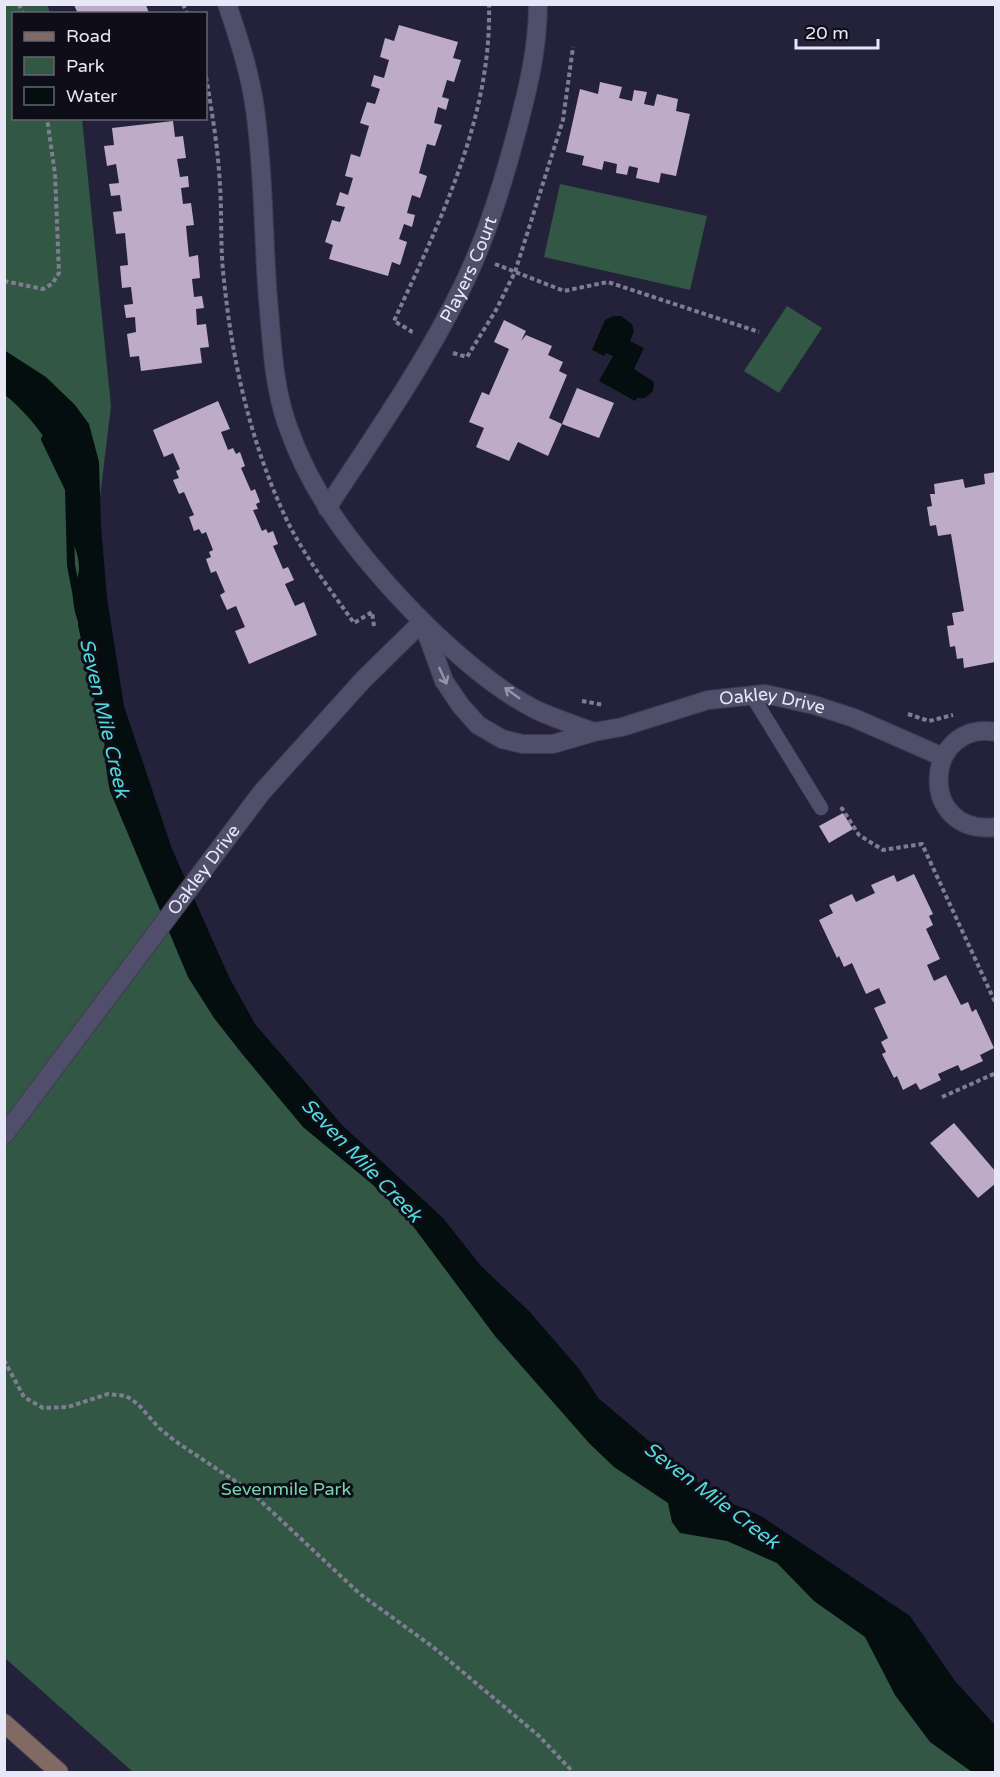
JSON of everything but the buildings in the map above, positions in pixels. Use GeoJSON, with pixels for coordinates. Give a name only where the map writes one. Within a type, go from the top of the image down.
{"type":"FeatureCollection","features":[{"type":"Feature","properties":{"kind":"main road"},"geometry":{"type":"LineString","coordinates":[[4,1723],[59,1773]]}},
{"type":"Feature","properties":{"kind":"street"},"geometry":{"type":"LineString","coordinates":[[227,4],[248,69],[256,110],[266,276],[277,389],[286,423],[301,461],[327,508],[354,547],[422,622],[460,656],[520,700],[542,713],[594,732]]}},
{"type":"Feature","properties":{"kind":"street","name":"Players Court"},"geometry":{"type":"LineString","coordinates":[[327,508],[441,328],[476,256],[494,210],[527,92],[538,24],[538,4]]}},
{"type":"Feature","properties":{"kind":"street","name":"Oakley Drive"},"geometry":{"type":"LineString","coordinates":[[4,1135],[212,859],[291,759],[363,680],[422,622],[444,681],[461,706],[490,734],[502,740],[539,746],[568,742],[594,732],[622,727],[708,700],[765,694],[854,718],[943,757]]}},
{"type":"Feature","properties":{"kind":"street"},"geometry":{"type":"LineString","coordinates":[[992,731],[960,739],[943,757],[938,783],[939,794],[947,810],[967,825],[977,828],[996,827]]}},
{"type":"Feature","properties":{"kind":"lane"},"geometry":{"type":"LineString","coordinates":[[751,694],[821,808]]}},
{"type":"Feature","properties":{"kind":"path"},"geometry":{"type":"LineString","coordinates":[[411,331],[394,321],[460,172],[475,118],[490,37],[489,4]]}},
{"type":"Feature","properties":{"kind":"path"},"geometry":{"type":"LineString","coordinates":[[446,352],[467,357],[496,310],[515,272],[563,120],[573,47]]}},
{"type":"Feature","properties":{"kind":"path"},"geometry":{"type":"LineString","coordinates":[[4,280],[43,289],[52,284],[59,273],[55,174],[47,120]]}},
{"type":"Feature","properties":{"kind":"path"},"geometry":{"type":"LineString","coordinates":[[476,256],[564,291],[608,282],[759,332]]}},
{"type":"Feature","properties":{"kind":"path"},"geometry":{"type":"LineString","coordinates":[[841,805],[859,835],[883,850],[922,844],[996,1004]]}},
{"type":"Feature","properties":{"kind":"path"},"geometry":{"type":"LineString","coordinates":[[942,1097],[996,1073]]}},
{"type":"Feature","properties":{"kind":"path"},"geometry":{"type":"LineString","coordinates":[[4,1360],[24,1397],[43,1408],[68,1407],[108,1394],[126,1396],[138,1404],[175,1442],[250,1491],[360,1594],[433,1647],[539,1736],[573,1773]]}},
{"type":"Feature","properties":{"kind":"green space","name":"Sevenmile Park"},"geometry":{"type":"Polygon","coordinates":[[[47,4],[50,12],[12,12],[12,120],[82,120],[111,406],[91,571],[133,803],[231,1028],[460,1256],[586,1416],[705,1503],[907,1664],[995,1772],[133,1772],[5,1658],[4,5],[47,4]]]}},
{"type":"Feature","properties":{"kind":"green space"},"geometry":{"type":"Polygon","coordinates":[[[560,184],[707,216],[690,290],[544,257],[560,184]]]}},
{"type":"Feature","properties":{"kind":"green space"},"geometry":{"type":"Polygon","coordinates":[[[787,306],[822,328],[779,393],[744,371],[787,306]]]}},
{"type":"Feature","properties":{"kind":"water"},"geometry":{"type":"Polygon","coordinates":[[[613,316],[621,316],[632,324],[634,331],[630,341],[644,348],[634,369],[654,382],[653,391],[645,398],[637,398],[635,401],[599,381],[613,356],[606,353],[604,356],[592,350],[605,320],[613,316]]]}},
{"type":"Feature","properties":{"kind":"water"},"geometry":{"type":"Polygon","coordinates":[[[4,350],[46,377],[75,405],[89,424],[99,462],[107,598],[124,706],[172,849],[229,977],[255,1024],[342,1125],[443,1218],[481,1266],[529,1311],[579,1369],[615,1423],[698,1489],[761,1516],[910,1616],[955,1681],[995,1725],[995,1772],[972,1772],[930,1742],[895,1695],[865,1637],[814,1601],[777,1563],[727,1541],[680,1533],[672,1522],[668,1503],[614,1467],[589,1443],[495,1336],[407,1218],[372,1184],[303,1127],[214,1018],[188,977],[110,791],[101,688],[92,654],[74,609],[73,599],[79,568],[70,533],[71,501],[68,486],[56,456],[38,429],[28,416],[5,395],[4,350]]]}},
{"type":"Feature","properties":{"kind":"waterway","name":"Seven Mile Creek"},"geometry":{"type":"LineString","coordinates":[[45,439],[69,489],[71,565],[77,597]]}},
{"type":"Feature","properties":{"kind":"waterway","name":"Seven Mile Creek"},"geometry":{"type":"LineString","coordinates":[[82,625],[106,735]]}},
{"type":"Feature","properties":{"kind":"waterway","name":"Seven Mile Creek"},"geometry":{"type":"LineString","coordinates":[[598,1403],[709,1497]]}}]}
